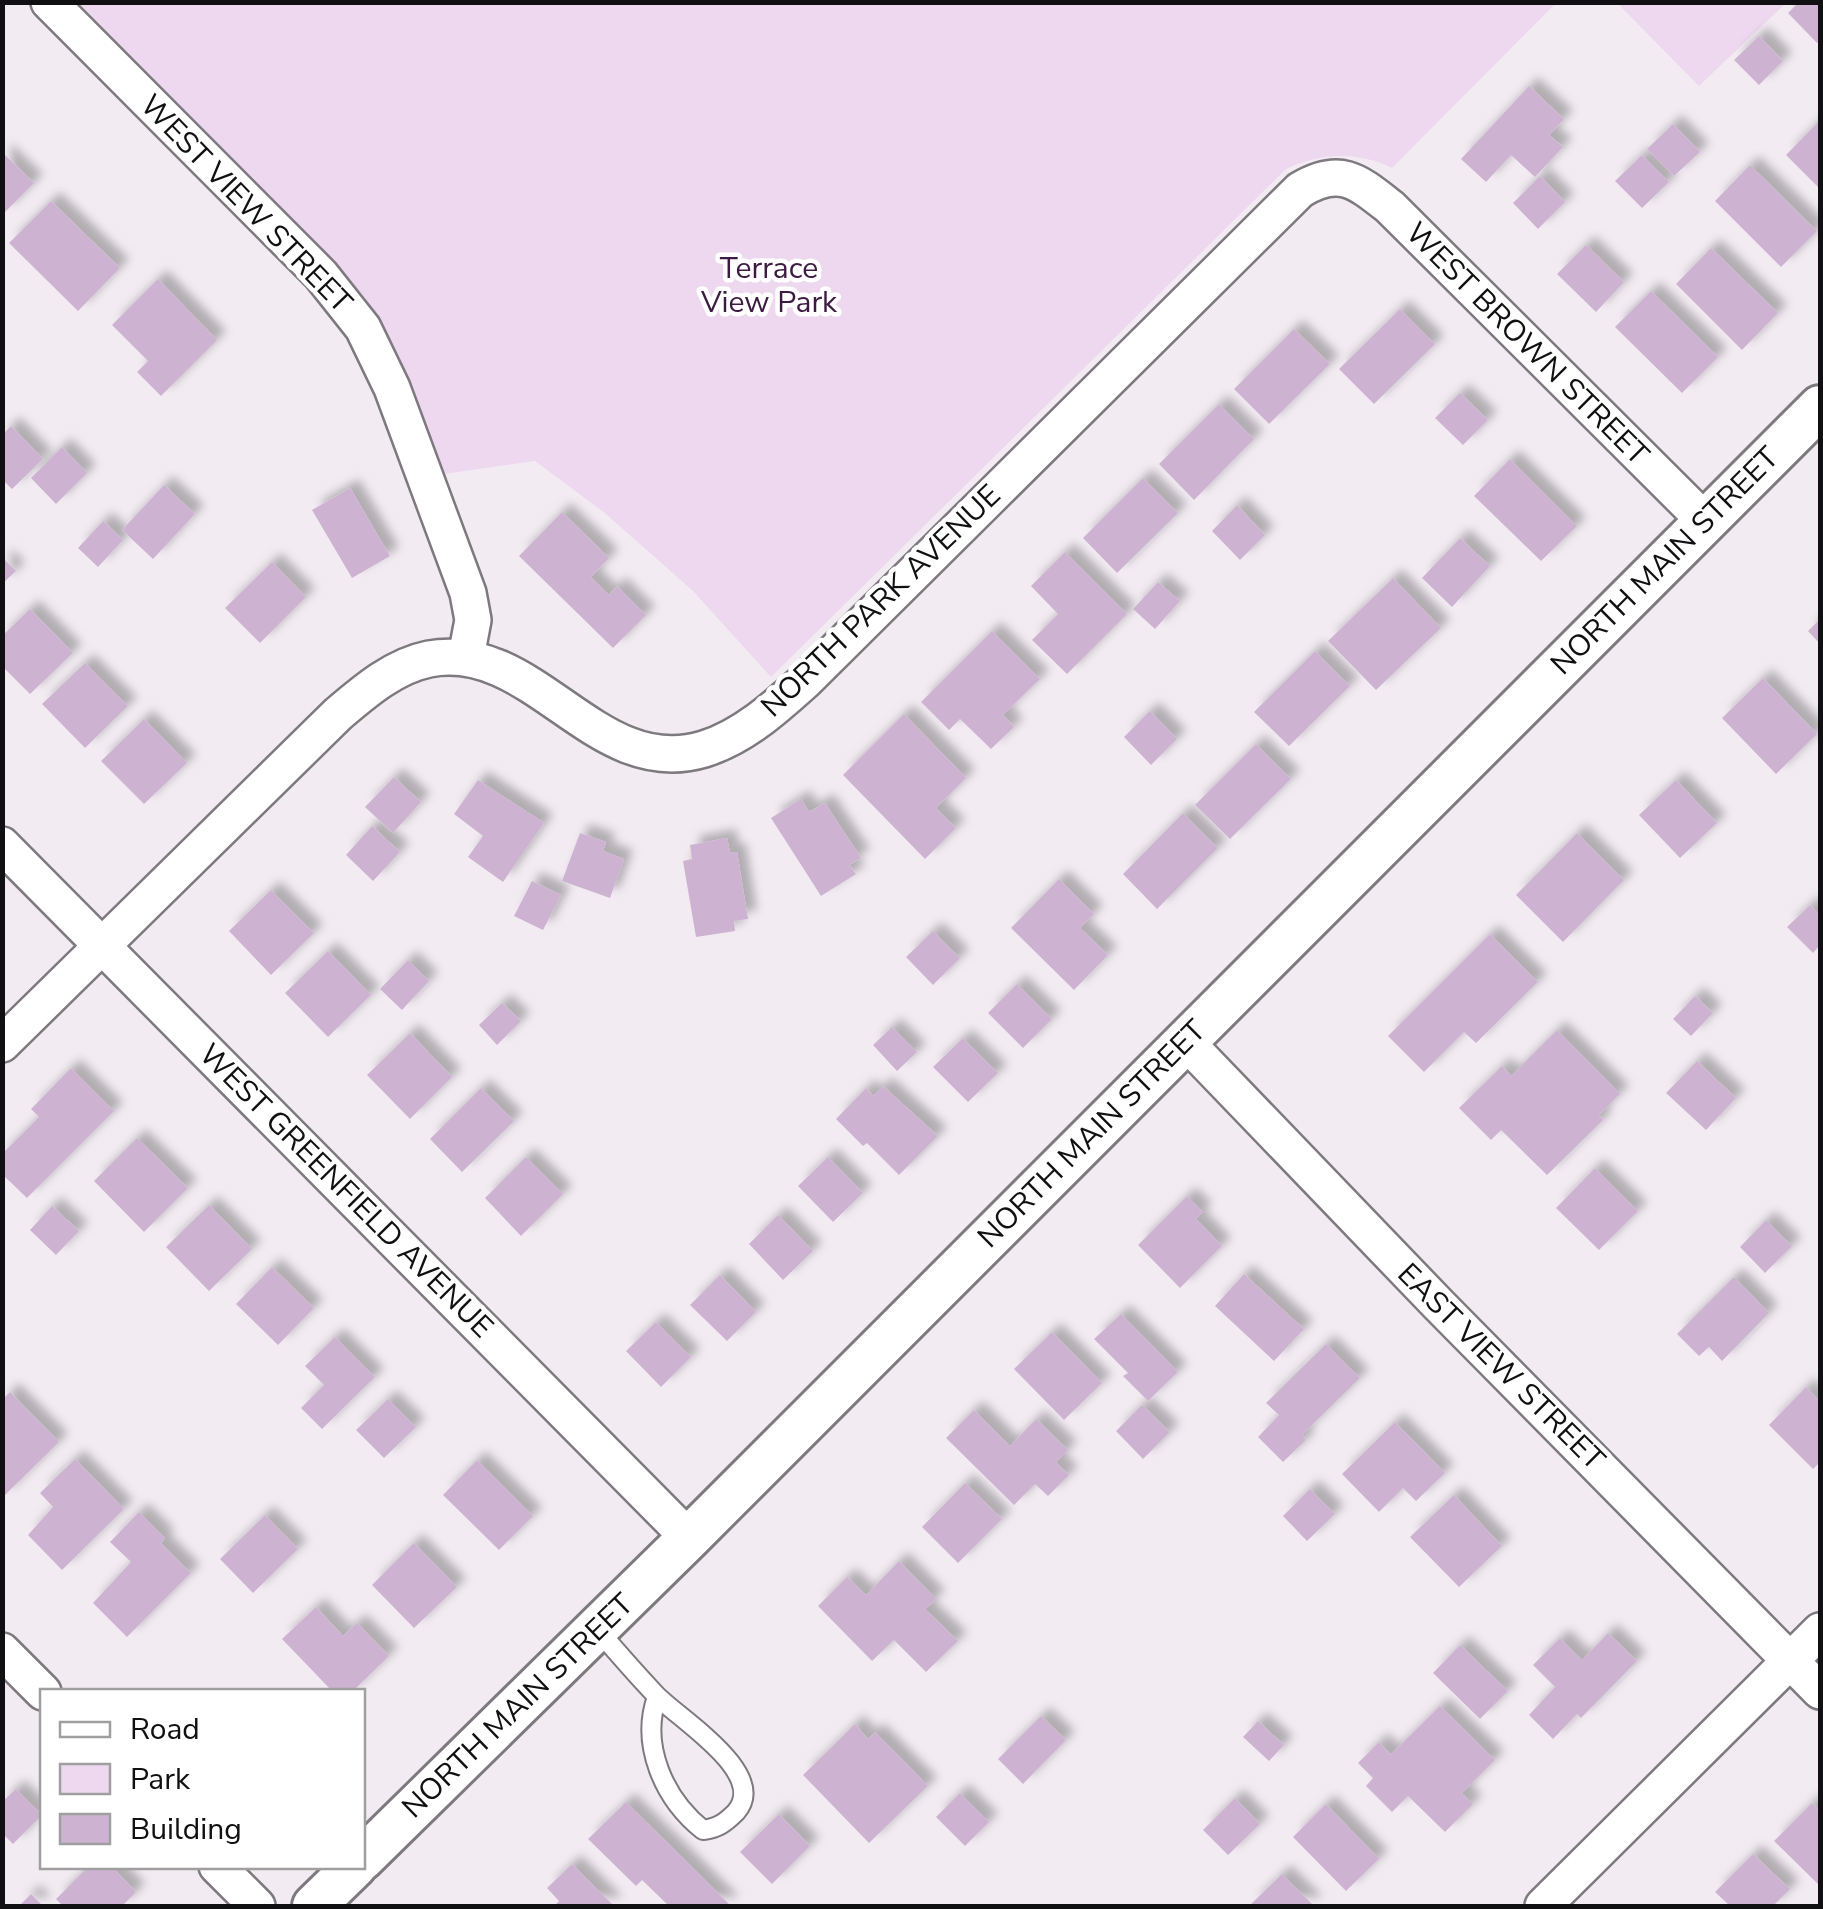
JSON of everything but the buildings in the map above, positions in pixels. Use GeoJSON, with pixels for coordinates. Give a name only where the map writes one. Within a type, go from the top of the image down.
{"type":"FeatureCollection","features":[{"type":"Feature","properties":{"kind":"street","name":"WEST VIEW STREET"},"geometry":{"type":"LineString","coordinates":[[50,2],[321,275],[363,328],[392,388],[468,593],[472,620],[466,657]]}},
{"type":"Feature","properties":{"kind":"street","name":"NORTH PARK AVENUE"},"geometry":{"type":"LineString","coordinates":[[2,1044],[338,714],[396,671],[429,659],[466,657],[508,671],[613,739],[638,748],[681,753],[705,749],[748,728],[805,681],[1300,190],[1320,178],[1341,177]]}},
{"type":"Feature","properties":{"kind":"street","name":"WEST BROWN STREET"},"geometry":{"type":"LineString","coordinates":[[1341,177],[1364,186],[1390,207],[1704,521]]}},
{"type":"Feature","properties":{"kind":"street","name":"NORTH MAIN STREET"},"geometry":{"type":"LineString","coordinates":[[365,1856],[689,1538],[1820,408]]}},
{"type":"Feature","properties":{"kind":"street","name":"WEST GREENFIELD AVENUE"},"geometry":{"type":"LineString","coordinates":[[2,845],[689,1538]]}},
{"type":"Feature","properties":{"kind":"street","name":"EAST VIEW STREET"},"geometry":{"type":"LineString","coordinates":[[1185,1041],[1820,1691]]}},
{"type":"Feature","properties":{"kind":"street"},"geometry":{"type":"LineString","coordinates":[[1542,1906],[1820,1631]]}},
{"type":"Feature","properties":{"kind":"street"},"geometry":{"type":"LineString","coordinates":[[2,1650],[40,1689]]}},
{"type":"Feature","properties":{"kind":"street"},"geometry":{"type":"LineString","coordinates":[[221,1869],[257,1906]]}},
{"type":"Feature","properties":{"kind":"street"},"geometry":{"type":"LineString","coordinates":[[314,1906],[352,1869]]}},
{"type":"Feature","properties":{"kind":"lane"},"geometry":{"type":"LineString","coordinates":[[597,1629],[657,1697],[727,1756],[744,1787],[740,1808],[718,1828],[703,1830],[683,1814],[668,1790],[652,1751],[650,1715],[657,1697]]}},
{"type":"Feature","properties":{"kind":"green space","name":"Terrace View Park"},"geometry":{"type":"Polygon","coordinates":[[[79,3],[1556,3],[1392,168],[1366,159],[1339,156],[1286,169],[771,677],[693,591],[606,514],[535,461],[444,474],[399,362],[365,297],[79,3]]]}},
{"type":"Feature","properties":{"kind":"green space"},"geometry":{"type":"Polygon","coordinates":[[[1617,3],[1786,3],[1699,86],[1617,3]]]}}]}
